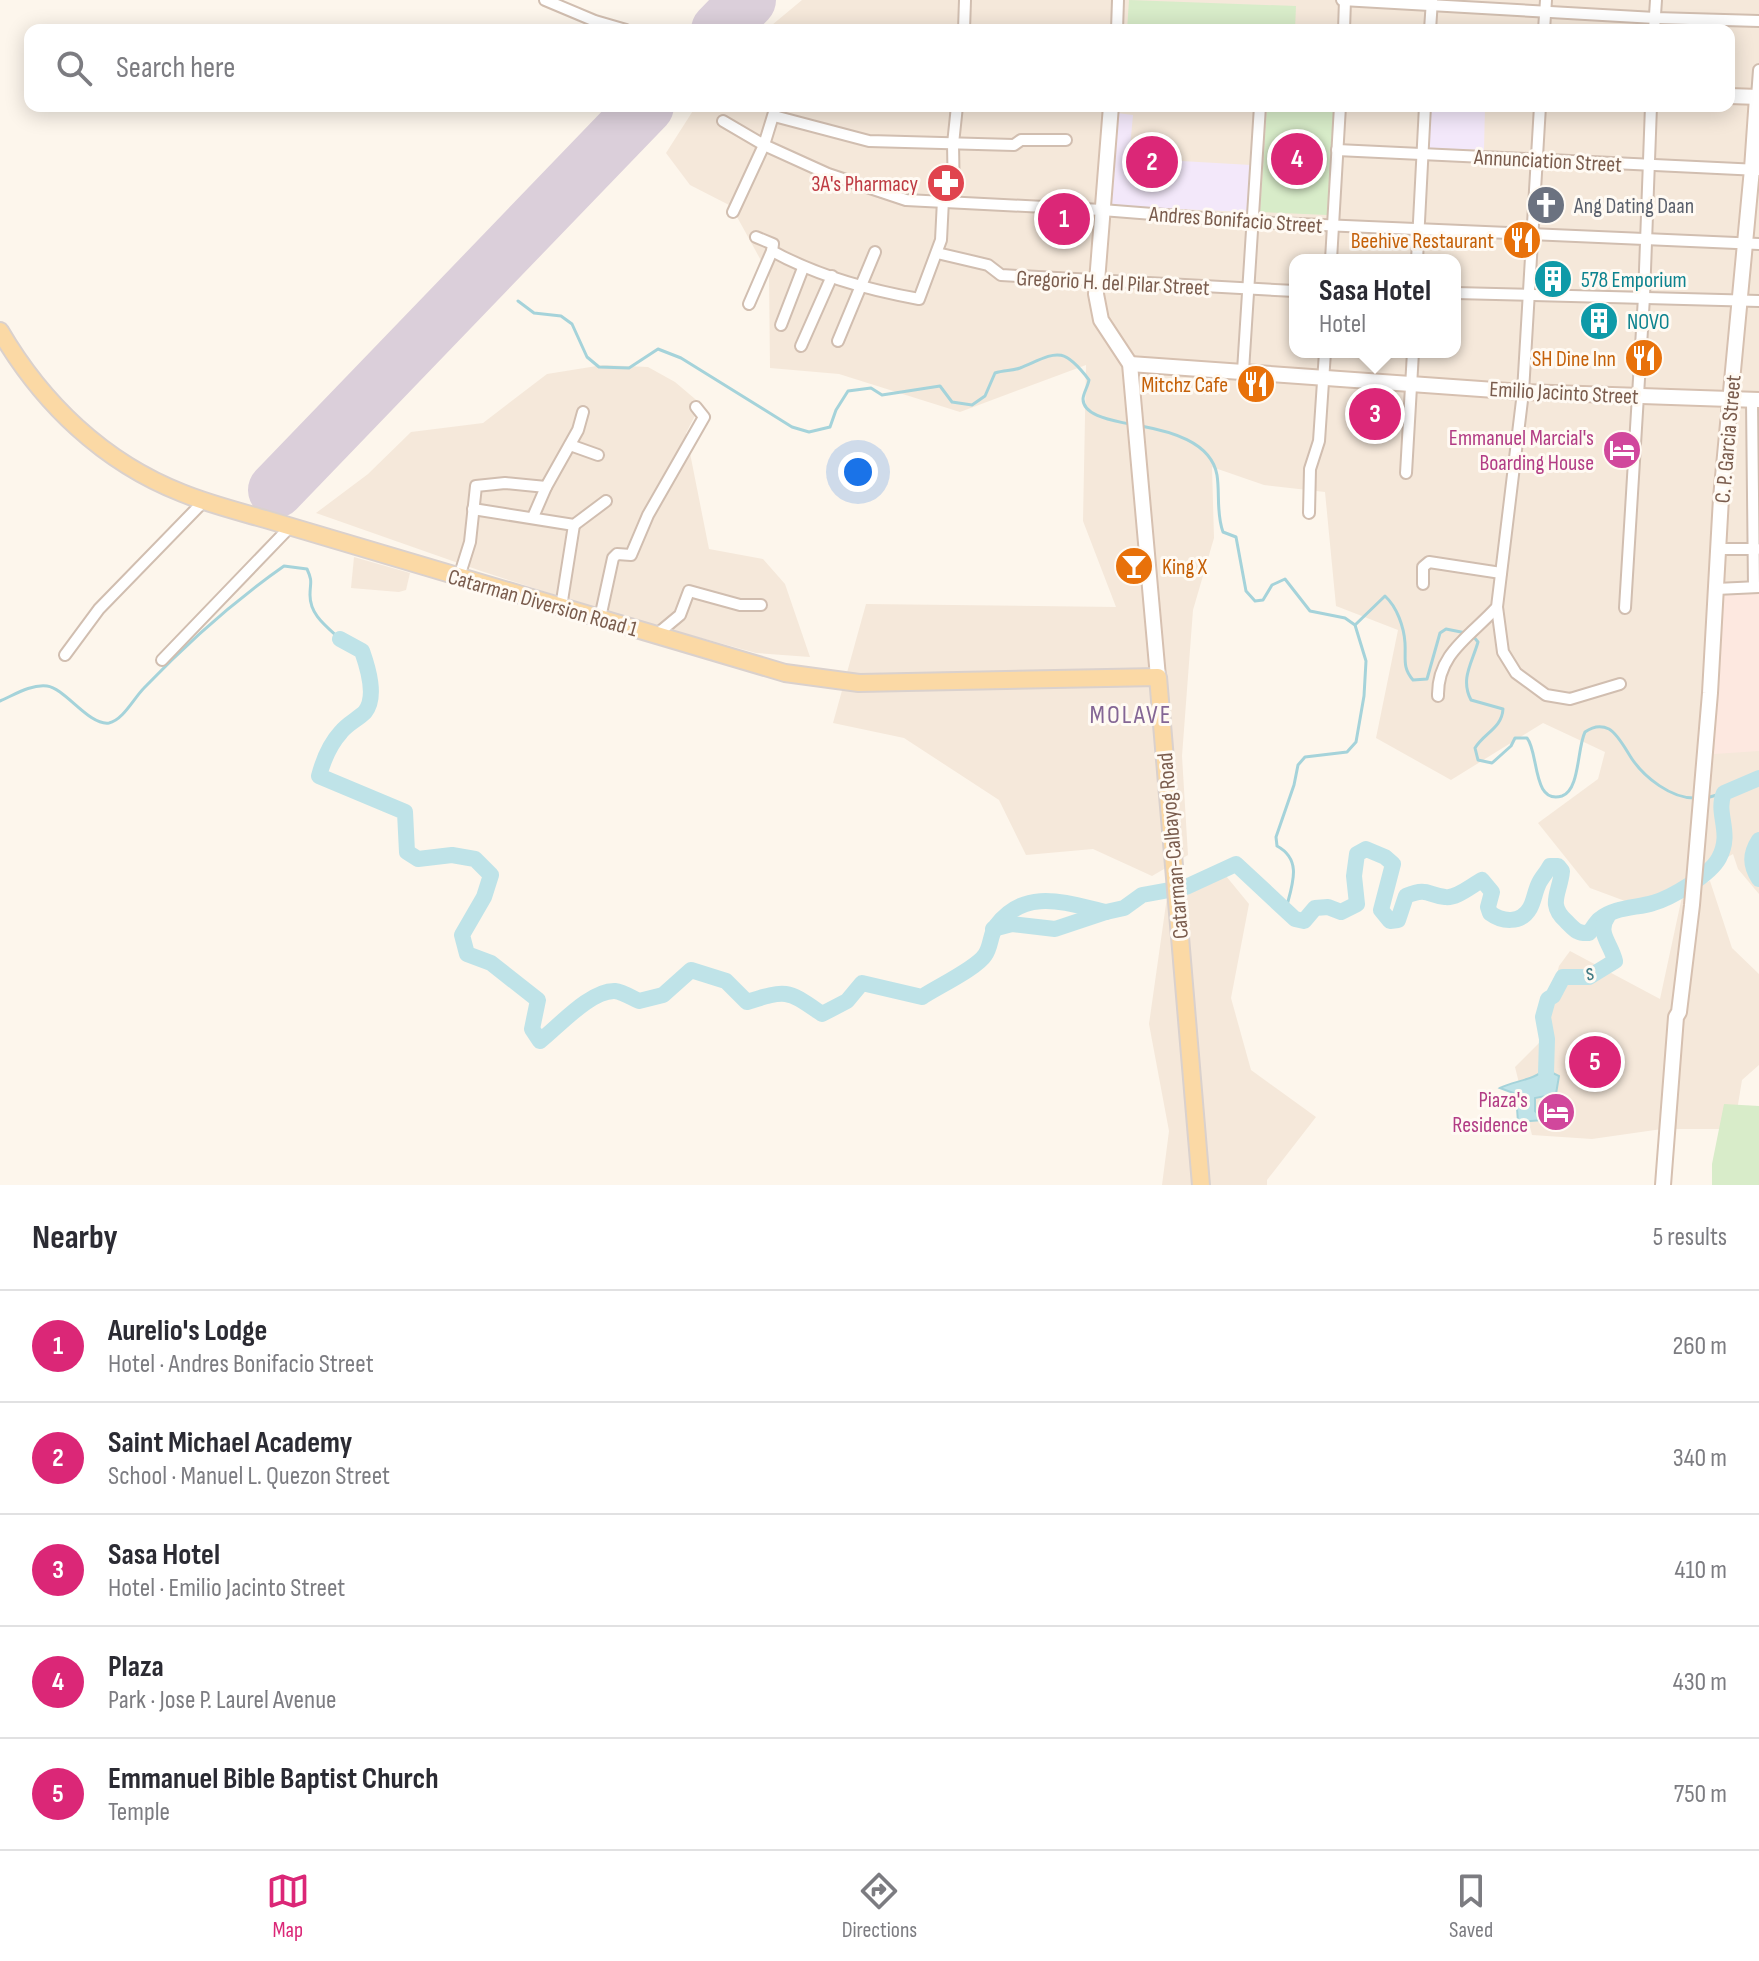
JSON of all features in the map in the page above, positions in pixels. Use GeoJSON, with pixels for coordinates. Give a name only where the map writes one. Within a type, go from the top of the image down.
{"type":"FeatureCollection","features":[{"type":"Feature","properties":{"kind":"main road"},"geometry":{"type":"LineString","coordinates":[[1735,96],[1758,97]]}},
{"type":"Feature","properties":{"kind":"main road","name":"C. P. Garcia Street"},"geometry":{"type":"LineString","coordinates":[[1666,1185],[1679,1012],[1692,905],[1710,693],[1729,400],[1739,300],[1752,244],[1758,97]]}},
{"type":"Feature","properties":{"kind":"main road"},"geometry":{"type":"LineString","coordinates":[[1110,112],[1096,280],[1097,306],[1101,320],[1130,364]]}},
{"type":"Feature","properties":{"kind":"main road","name":"Catarman Diversion Road 1"},"geometry":{"type":"LineString","coordinates":[[0,331],[38,389],[93,441],[135,471],[182,493],[290,527],[785,673],[859,683],[1158,677]]}},
{"type":"Feature","properties":{"kind":"main road","name":"Emilio Jacinto Street"},"geometry":{"type":"LineString","coordinates":[[1130,364],[1523,392],[1755,400]]}},
{"type":"Feature","properties":{"kind":"main road","name":"Catarman-Calbayog Road"},"geometry":{"type":"LineString","coordinates":[[1130,364],[1201,1185]]}},
{"type":"Feature","properties":{"kind":"street"},"geometry":{"type":"LineString","coordinates":[[545,0],[605,24]]}},
{"type":"Feature","properties":{"kind":"street"},"geometry":{"type":"LineString","coordinates":[[964,24],[965,0]]}},
{"type":"Feature","properties":{"kind":"street"},"geometry":{"type":"LineString","coordinates":[[1117,24],[1118,0]]}},
{"type":"Feature","properties":{"kind":"street"},"geometry":{"type":"LineString","coordinates":[[1344,24],[1344,0],[1546,5],[1655,18],[1759,21]]}},
{"type":"Feature","properties":{"kind":"street"},"geometry":{"type":"LineString","coordinates":[[1654,24],[1656,0]]}},
{"type":"Feature","properties":{"kind":"street"},"geometry":{"type":"LineString","coordinates":[[1430,24],[1431,2]]}},
{"type":"Feature","properties":{"kind":"street","name":"C. P. Garcia Street"},"geometry":{"type":"LineString","coordinates":[[1758,97],[1759,70]]}},
{"type":"Feature","properties":{"kind":"street"},"geometry":{"type":"LineString","coordinates":[[733,212],[764,145],[775,112]]}},
{"type":"Feature","properties":{"kind":"street"},"geometry":{"type":"LineString","coordinates":[[778,112],[869,141],[1014,145],[1021,140],[1066,140]]}},
{"type":"Feature","properties":{"kind":"street"},"geometry":{"type":"LineString","coordinates":[[772,251],[803,268],[863,287],[919,299],[941,240],[949,200],[956,112]]}},
{"type":"Feature","properties":{"kind":"street"},"geometry":{"type":"LineString","coordinates":[[1243,371],[1260,112]]}},
{"type":"Feature","properties":{"kind":"street"},"geometry":{"type":"LineString","coordinates":[[1331,254],[1340,112]]}},
{"type":"Feature","properties":{"kind":"street"},"geometry":{"type":"LineString","coordinates":[[1417,254],[1425,112]]}},
{"type":"Feature","properties":{"kind":"street"},"geometry":{"type":"LineString","coordinates":[[1540,112],[1523,392],[1497,607],[1503,652],[1516,673],[1546,695],[1570,699],[1620,684]]}},
{"type":"Feature","properties":{"kind":"street"},"geometry":{"type":"LineString","coordinates":[[1625,608],[1644,297],[1651,112]]}},
{"type":"Feature","properties":{"kind":"street","name":"Andres Bonifacio Street"},"geometry":{"type":"LineString","coordinates":[[723,121],[764,145],[828,174],[906,200],[949,200],[1254,222],[1752,244]]}},
{"type":"Feature","properties":{"kind":"street","name":"Annunciation Street"},"geometry":{"type":"LineString","coordinates":[[1337,150],[1756,170]]}},
{"type":"Feature","properties":{"kind":"street"},"geometry":{"type":"LineString","coordinates":[[749,304],[773,244],[756,237]]}},
{"type":"Feature","properties":{"kind":"street"},"geometry":{"type":"LineString","coordinates":[[838,341],[875,252]]}},
{"type":"Feature","properties":{"kind":"street","name":"Gregorio H. del Pilar Street"},"geometry":{"type":"LineString","coordinates":[[937,253],[988,265],[1001,275],[1289,291]]}},
{"type":"Feature","properties":{"kind":"street"},"geometry":{"type":"LineString","coordinates":[[781,325],[803,268]]}},
{"type":"Feature","properties":{"kind":"street"},"geometry":{"type":"LineString","coordinates":[[801,346],[832,276]]}},
{"type":"Feature","properties":{"kind":"street"},"geometry":{"type":"LineString","coordinates":[[1461,293],[1759,301]]}},
{"type":"Feature","properties":{"kind":"street"},"geometry":{"type":"LineString","coordinates":[[1309,513],[1310,469],[1319,441],[1325,358]]}},
{"type":"Feature","properties":{"kind":"street"},"geometry":{"type":"LineString","coordinates":[[1406,473],[1413,358]]}},
{"type":"Feature","properties":{"kind":"street"},"geometry":{"type":"LineString","coordinates":[[1716,589],[1757,587],[1755,400]]}},
{"type":"Feature","properties":{"kind":"street"},"geometry":{"type":"LineString","coordinates":[[600,618],[613,558],[617,554],[631,555],[648,515],[704,417],[696,407]]}},
{"type":"Feature","properties":{"kind":"street"},"geometry":{"type":"LineString","coordinates":[[533,517],[578,430],[583,412]]}},
{"type":"Feature","properties":{"kind":"street"},"geometry":{"type":"LineString","coordinates":[[570,445],[598,455]]}},
{"type":"Feature","properties":{"kind":"street"},"geometry":{"type":"LineString","coordinates":[[459,577],[470,542],[476,486],[505,483],[546,487]]}},
{"type":"Feature","properties":{"kind":"street"},"geometry":{"type":"LineString","coordinates":[[65,655],[99,609],[205,500]]}},
{"type":"Feature","properties":{"kind":"street"},"geometry":{"type":"LineString","coordinates":[[561,607],[574,525],[606,501]]}},
{"type":"Feature","properties":{"kind":"street"},"geometry":{"type":"LineString","coordinates":[[473,509],[574,525]]}},
{"type":"Feature","properties":{"kind":"street"},"geometry":{"type":"LineString","coordinates":[[162,660],[290,527]]}},
{"type":"Feature","properties":{"kind":"street"},"geometry":{"type":"LineString","coordinates":[[1718,549],[1756,549]]}},
{"type":"Feature","properties":{"kind":"street"},"geometry":{"type":"LineString","coordinates":[[1423,584],[1423,567],[1429,562],[1501,573]]}},
{"type":"Feature","properties":{"kind":"street"},"geometry":{"type":"LineString","coordinates":[[656,635],[680,615],[689,591],[740,605],[761,605]]}},
{"type":"Feature","properties":{"kind":"street"},"geometry":{"type":"LineString","coordinates":[[1438,696],[1444,665],[1451,649],[1497,607]]}},
{"type":"Feature","properties":{"kind":"shaded area"},"geometry":{"type":"Polygon","coordinates":[[[802,0],[1759,0],[1759,894],[1738,869],[1733,854],[1698,874],[1668,897],[1625,901],[1590,888],[1538,823],[1598,779],[1605,752],[1543,723],[1451,780],[1376,738],[1398,630],[1336,606],[1325,492],[1264,485],[1212,467],[1214,538],[1193,610],[1182,756],[1188,855],[1152,876],[1093,849],[1026,855],[999,800],[904,738],[833,723],[866,604],[1116,607],[1083,521],[1086,365],[960,412],[839,374],[770,368],[769,275],[731,206],[690,185],[666,153],[692,112],[1735,112],[1735,24],[773,24],[802,0]]]}},
{"type":"Feature","properties":{"kind":"shaded area"},"geometry":{"type":"Polygon","coordinates":[[[1428,112],[1485,112],[1484,150],[1427,148],[1428,112]]]}},
{"type":"Feature","properties":{"kind":"shaded area"},"geometry":{"type":"Polygon","coordinates":[[[1117,113],[1133,115],[1129,158],[1251,165],[1247,212],[1111,206],[1117,113]]]}},
{"type":"Feature","properties":{"kind":"shaded area"},"geometry":{"type":"Polygon","coordinates":[[[603,365],[648,367],[675,382],[701,404],[686,433],[709,549],[763,559],[785,584],[810,657],[756,653],[617,615],[316,513],[368,474],[411,432],[483,423],[547,374],[603,365]]]}},
{"type":"Feature","properties":{"kind":"shaded area"},"geometry":{"type":"Polygon","coordinates":[[[354,557],[410,573],[406,590],[351,588],[354,557]]]}},
{"type":"Feature","properties":{"kind":"shaded area"},"geometry":{"type":"Polygon","coordinates":[[[1759,592],[1759,751],[1714,754],[1722,593],[1759,592]]]}},
{"type":"Feature","properties":{"kind":"shaded area"},"geometry":{"type":"Polygon","coordinates":[[[1226,876],[1249,904],[1231,998],[1251,1070],[1316,1117],[1267,1180],[1267,1185],[1162,1185],[1169,1131],[1149,1024],[1167,897],[1226,876]]]}},
{"type":"Feature","properties":{"kind":"shaded area"},"geometry":{"type":"Polygon","coordinates":[[[1710,881],[1732,948],[1759,974],[1759,1065],[1742,1080],[1734,1129],[1662,1129],[1592,1139],[1532,1135],[1515,1067],[1539,1043],[1559,966],[1570,951],[1660,999],[1683,892],[1710,881]]]}},
{"type":"Feature","properties":{"kind":"green space"},"geometry":{"type":"Polygon","coordinates":[[[1129,0],[1296,6],[1295,24],[1127,24],[1129,0]]]}},
{"type":"Feature","properties":{"kind":"green space"},"geometry":{"type":"Polygon","coordinates":[[[1267,112],[1334,112],[1327,215],[1260,212],[1267,112]]]}},
{"type":"Feature","properties":{"kind":"green space"},"geometry":{"type":"Polygon","coordinates":[[[1724,1104],[1759,1106],[1759,1185],[1712,1185],[1712,1164],[1724,1104]]]}},
{"type":"Feature","properties":{"kind":"water"},"geometry":{"type":"Polygon","coordinates":[[[1545,1069],[1559,1076],[1556,1094],[1535,1098],[1535,1111],[1544,1120],[1518,1122],[1516,1094],[1500,1088],[1536,1076],[1545,1069]]]}},
{"type":"Feature","properties":{"kind":"waterway"},"geometry":{"type":"LineString","coordinates":[[518,301],[534,313],[561,316],[572,324],[587,357],[599,367],[629,368],[658,349],[681,358],[792,427],[809,432],[830,427],[848,391],[871,388],[882,395],[940,386],[952,402],[972,405],[985,396],[995,373],[1058,355],[1072,361],[1089,380],[1083,399],[1088,410],[1129,424]]}},
{"type":"Feature","properties":{"kind":"waterway"},"geometry":{"type":"LineString","coordinates":[[1141,426],[1187,440],[1213,463],[1223,532],[1236,537],[1246,591],[1255,601],[1263,600],[1272,585],[1285,579],[1310,611],[1345,618],[1355,625],[1366,661],[1356,742],[1347,752],[1305,757],[1298,765],[1276,837],[1277,846],[1290,858],[1293,866],[1293,882],[1286,909]]}},
{"type":"Feature","properties":{"kind":"waterway"},"geometry":{"type":"LineString","coordinates":[[0,701],[29,688],[47,686],[61,693],[93,719],[109,723],[114,721],[194,639],[284,566],[307,569],[313,608],[320,620],[340,639]]}},
{"type":"Feature","properties":{"kind":"waterway"},"geometry":{"type":"LineString","coordinates":[[1355,625],[1385,596],[1401,624],[1406,667],[1413,680],[1427,679],[1440,633],[1446,629],[1466,633]]}},
{"type":"Feature","properties":{"kind":"waterway"},"geometry":{"type":"LineString","coordinates":[[1473,636],[1478,642],[1467,678],[1471,700],[1503,709],[1496,726],[1475,748],[1478,760],[1492,763],[1511,746],[1515,738],[1527,738],[1541,785],[1552,797],[1562,796],[1572,786],[1585,732],[1603,727],[1616,735],[1637,766],[1651,780],[1676,795],[1694,798]]}},
{"type":"Feature","properties":{"kind":"waterway"},"geometry":{"type":"LineString","coordinates":[[340,639],[362,651],[370,682],[369,706],[333,742],[319,776],[405,812],[407,852],[418,859],[452,855],[475,859],[491,875],[484,897],[462,935],[467,954],[491,963],[538,1000],[532,1029],[540,1041],[596,996],[615,991],[639,1001],[663,995],[691,970],[726,981],[747,1002],[787,994],[822,1014],[847,1001],[862,983],[922,997],[981,960],[996,926],[1020,906],[1047,901],[1106,912]]}},
{"type":"Feature","properties":{"kind":"waterway"},"geometry":{"type":"LineString","coordinates":[[993,929],[1012,924],[1055,929],[1124,908],[1142,895],[1186,887],[1236,864],[1295,919],[1304,921],[1315,908],[1328,907],[1341,912],[1357,904],[1354,876],[1357,854],[1366,849],[1393,864],[1381,910],[1390,921],[1398,920],[1406,896],[1423,892],[1449,897],[1482,880],[1492,892],[1488,907],[1490,913],[1506,920],[1517,919],[1530,908],[1539,883],[1550,866],[1558,866],[1562,871],[1556,898],[1557,909],[1576,930],[1589,933],[1606,915],[1661,900],[1707,872],[1723,849],[1721,808],[1724,793],[1759,778]]}},
{"type":"Feature","properties":{"kind":"waterway"},"geometry":{"type":"LineString","coordinates":[[1706,798],[1724,793]]}},
{"type":"Feature","properties":{"kind":"waterway"},"geometry":{"type":"LineString","coordinates":[[1759,840],[1752,860],[1759,879]]}},
{"type":"Feature","properties":{"kind":"waterway","name":"s"},"geometry":{"type":"LineString","coordinates":[[1546,1073],[1547,1039],[1543,1017],[1548,999],[1553,996],[1563,977],[1589,977],[1615,961],[1603,928],[1608,916]]}},
{"type":"Feature","properties":{"kind":"runway"},"geometry":{"type":"LineString","coordinates":[[725,24],[748,0]]}},
{"type":"Feature","properties":{"kind":"runway"},"geometry":{"type":"LineString","coordinates":[[276,490],[640,112]]}},
{"type":"Feature","properties":{"kind":"place","name":"Plaza"},"geometry":{"type":"Point","coordinates":[1297,159]}},
{"type":"Feature","properties":{"kind":"place","name":"Saint Michael Academy"},"geometry":{"type":"Point","coordinates":[1152,162]}},
{"type":"Feature","properties":{"kind":"place","name":"3A's Pharmacy"},"geometry":{"type":"Point","coordinates":[946,183]}},
{"type":"Feature","properties":{"kind":"place","name":"Ang Dating Daan"},"geometry":{"type":"Point","coordinates":[1546,205]}},
{"type":"Feature","properties":{"kind":"place","name":"Aurelio's Lodge"},"geometry":{"type":"Point","coordinates":[1064,219]}},
{"type":"Feature","properties":{"kind":"place","name":"Beehive Restaurant"},"geometry":{"type":"Point","coordinates":[1522,240]}},
{"type":"Feature","properties":{"kind":"place","name":"578 Emporium"},"geometry":{"type":"Point","coordinates":[1553,279]}},
{"type":"Feature","properties":{"kind":"place","name":"NOVO"},"geometry":{"type":"Point","coordinates":[1599,321]}},
{"type":"Feature","properties":{"kind":"place","name":"SH Dine Inn"},"geometry":{"type":"Point","coordinates":[1644,358]}},
{"type":"Feature","properties":{"kind":"place","name":"Mitchz Cafe"},"geometry":{"type":"Point","coordinates":[1256,384]}},
{"type":"Feature","properties":{"kind":"place","name":"Sasa Hotel"},"geometry":{"type":"Point","coordinates":[1375,414]}},
{"type":"Feature","properties":{"kind":"place","name":"Emmanuel Marcial's Boarding House"},"geometry":{"type":"Point","coordinates":[1622,450]}},
{"type":"Feature","properties":{"kind":"place","name":"King X"},"geometry":{"type":"Point","coordinates":[1134,566]}},
{"type":"Feature","properties":{"kind":"place","name":"Emmanuel Bible Baptist Church"},"geometry":{"type":"Point","coordinates":[1595,1062]}},
{"type":"Feature","properties":{"kind":"place","name":"Piaza's Residence"},"geometry":{"type":"Point","coordinates":[1556,1112]}},
{"type":"Feature","properties":{"kind":"district","name":"MOLAVE"},"geometry":{"type":"Point","coordinates":[1131,714]}}]}
